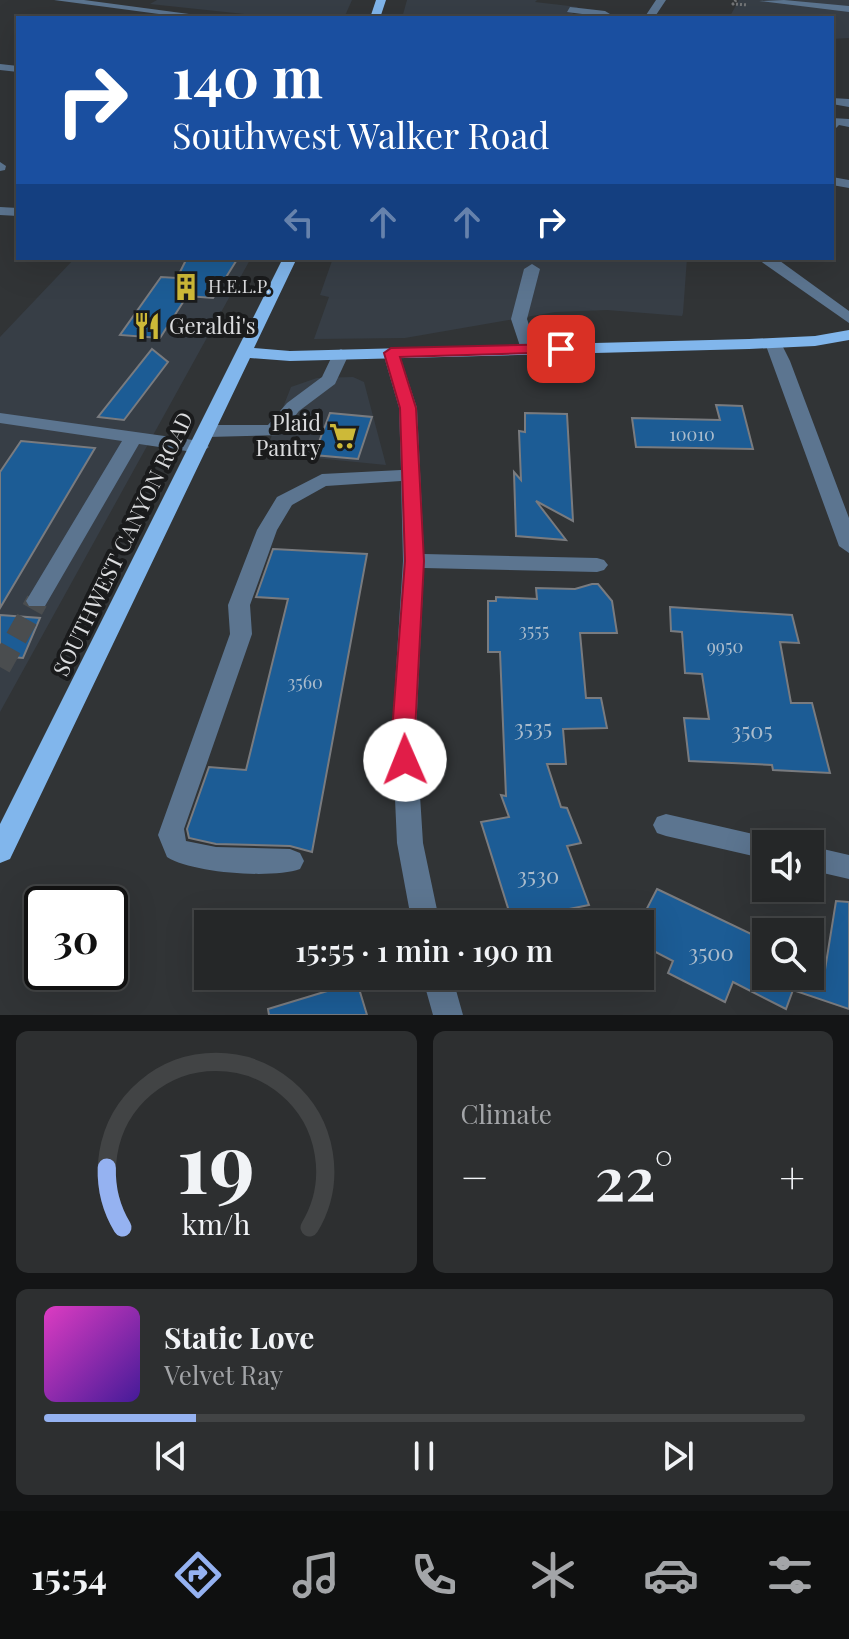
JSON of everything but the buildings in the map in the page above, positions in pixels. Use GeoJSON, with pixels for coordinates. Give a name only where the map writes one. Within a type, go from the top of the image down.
{"type":"FeatureCollection","features":[{"type":"Feature","properties":{"kind":"main road","name":"SOUTHWEST CANYON ROAD"},"geometry":{"type":"LineString","coordinates":[[0,851],[289,260]]}},
{"type":"Feature","properties":{"kind":"main road"},"geometry":{"type":"LineString","coordinates":[[244,352],[290,356],[773,343],[849,335]]}},
{"type":"Feature","properties":{"kind":"street"},"geometry":{"type":"LineString","coordinates":[[59,0],[197,16]]}},
{"type":"Feature","properties":{"kind":"street"},"geometry":{"type":"LineString","coordinates":[[566,14],[579,0]]}},
{"type":"Feature","properties":{"kind":"street"},"geometry":{"type":"LineString","coordinates":[[764,1],[849,9]]}},
{"type":"Feature","properties":{"kind":"street"},"geometry":{"type":"LineString","coordinates":[[566,14],[605,14]]}},
{"type":"Feature","properties":{"kind":"street"},"geometry":{"type":"LineString","coordinates":[[767,260],[795,275],[807,290],[849,318]]}},
{"type":"Feature","properties":{"kind":"street"},"geometry":{"type":"LineString","coordinates":[[529,349],[519,319],[532,269]]}},
{"type":"Feature","properties":{"kind":"street"},"geometry":{"type":"LineString","coordinates":[[773,343],[841,500],[849,546]]}},
{"type":"Feature","properties":{"kind":"street"},"geometry":{"type":"LineString","coordinates":[[391,353],[408,408],[414,561],[404,732],[410,843],[423,910]]}},
{"type":"Feature","properties":{"kind":"street"},"geometry":{"type":"LineString","coordinates":[[0,418],[134,437],[204,439],[273,431],[288,411],[329,380],[341,354]]}},
{"type":"Feature","properties":{"kind":"street"},"geometry":{"type":"LineString","coordinates":[[37,601],[134,437]]}},
{"type":"Feature","properties":{"kind":"street"},"geometry":{"type":"LineString","coordinates":[[290,861],[204,858],[179,852],[172,843],[171,829],[241,634],[239,605],[267,530],[284,501],[322,480],[411,475]]}},
{"type":"Feature","properties":{"kind":"street"},"geometry":{"type":"LineString","coordinates":[[414,561],[597,565]]}},
{"type":"Feature","properties":{"kind":"street"},"geometry":{"type":"LineString","coordinates":[[666,825],[752,845]]}},
{"type":"Feature","properties":{"kind":"street"},"geometry":{"type":"LineString","coordinates":[[824,861],[849,867]]}},
{"type":"Feature","properties":{"kind":"street"},"geometry":{"type":"LineString","coordinates":[[441,990],[448,1015]]}},
{"type":"Feature","properties":{"kind":"shaded area"},"geometry":{"type":"Polygon","coordinates":[[[157,0],[352,0],[345,16],[263,16],[150,4],[157,0]]]}},
{"type":"Feature","properties":{"kind":"shaded area"},"geometry":{"type":"Polygon","coordinates":[[[407,0],[537,0],[535,2],[578,7],[571,16],[403,16],[407,0]]]}},
{"type":"Feature","properties":{"kind":"shaded area"},"geometry":{"type":"Polygon","coordinates":[[[739,0],[849,0],[849,38],[834,39],[834,16],[730,16],[739,0]]]}},
{"type":"Feature","properties":{"kind":"shaded area"},"geometry":{"type":"Polygon","coordinates":[[[73,260],[250,260],[0,712],[0,337],[73,260]]]}},
{"type":"Feature","properties":{"kind":"shaded area"},"geometry":{"type":"Polygon","coordinates":[[[332,260],[687,260],[682,316],[607,310],[555,312],[405,338],[314,339],[329,297],[320,295],[332,260]]]}},
{"type":"Feature","properties":{"kind":"shaded area"},"geometry":{"type":"Polygon","coordinates":[[[353,377],[364,382],[386,465],[265,453],[291,387],[317,378],[353,377]]]}},
{"type":"Feature","properties":{"kind":"tunnel"},"geometry":{"type":"LineString","coordinates":[[0,667],[37,601]]}},
{"type":"Feature","properties":{"kind":"place","name":"H.E.L.P."},"geometry":{"type":"Point","coordinates":[186,287]}},
{"type":"Feature","properties":{"kind":"place","name":"Geraldi's"},"geometry":{"type":"Point","coordinates":[147,326]}},
{"type":"Feature","properties":{"kind":"place","name":"Plaid Pantry"},"geometry":{"type":"Point","coordinates":[343,436]}},
{"type":"Feature","properties":{"kind":"route"},"geometry":{"type":"LineString","coordinates":[[405,760],[414,561],[408,408],[391,353],[561,349]]}}]}
